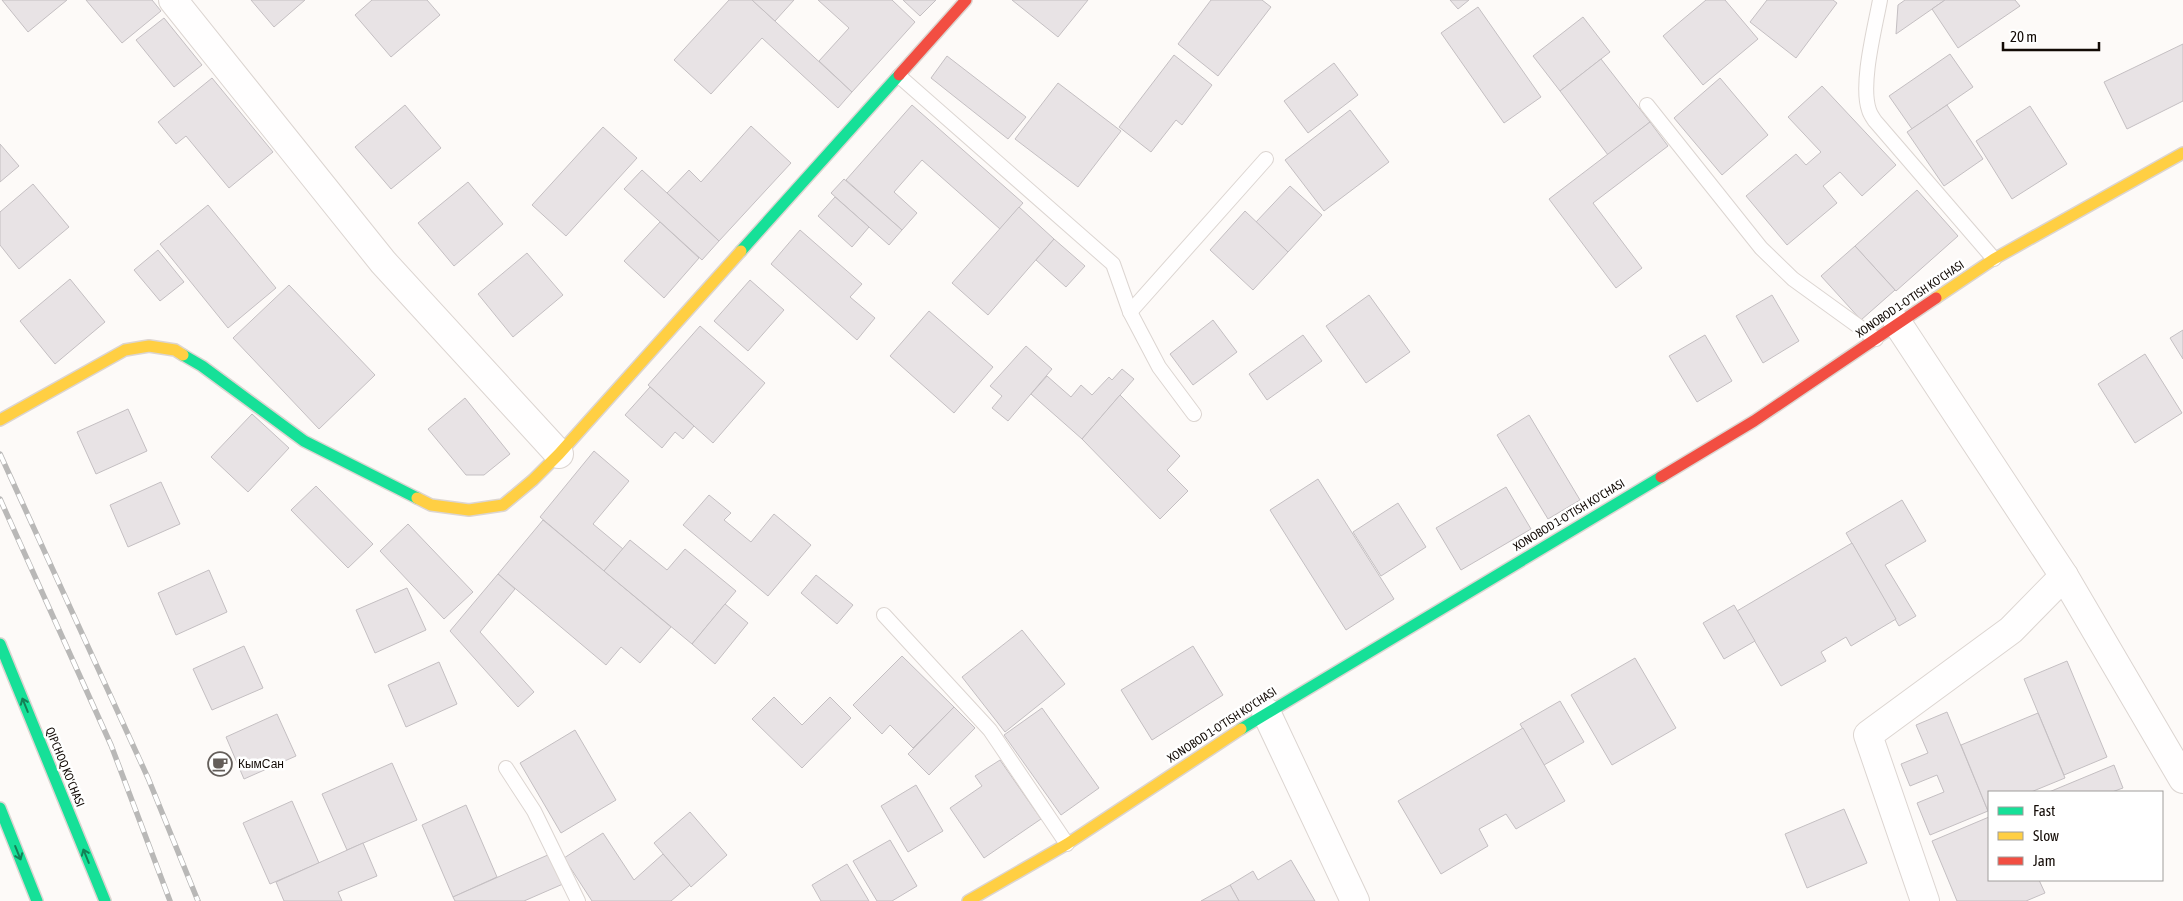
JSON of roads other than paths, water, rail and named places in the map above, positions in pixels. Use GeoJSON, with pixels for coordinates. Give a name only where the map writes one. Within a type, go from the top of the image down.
{"type":"FeatureCollection","features":[{"type":"Feature","properties":{"kind":"street"},"geometry":{"type":"LineString","coordinates":[[173,0],[383,262],[559,454]]}},
{"type":"Feature","properties":{"kind":"street"},"geometry":{"type":"LineString","coordinates":[[0,420],[125,350],[149,346],[175,350],[202,366],[304,441],[431,505],[469,510],[503,505],[533,480],[559,454],[966,0]]}},
{"type":"Feature","properties":{"kind":"street","name":"XONOBOD 1-O'TISH KO'CHASI"},"geometry":{"type":"LineString","coordinates":[[968,901],[1067,844],[1266,712],[1754,421],[1994,259],[2183,152]]}},
{"type":"Feature","properties":{"kind":"street"},"geometry":{"type":"LineString","coordinates":[[1887,331],[2064,576],[2176,750],[2183,779]]}},
{"type":"Feature","properties":{"kind":"street"},"geometry":{"type":"LineString","coordinates":[[1924,901],[1868,735],[2011,630],[2064,576]]}},
{"type":"Feature","properties":{"kind":"street","name":"QIPCHOQ KO'CHASI"},"geometry":{"type":"LineString","coordinates":[[0,644],[105,901]]}},
{"type":"Feature","properties":{"kind":"street"},"geometry":{"type":"LineString","coordinates":[[1266,712],[1355,901]]}},
{"type":"Feature","properties":{"kind":"street"},"geometry":{"type":"LineString","coordinates":[[0,808],[37,901]]}},
{"type":"Feature","properties":{"kind":"lane"},"geometry":{"type":"LineString","coordinates":[[1880,0],[1868,67],[1867,96],[1869,110],[1875,121],[1994,259]]}},
{"type":"Feature","properties":{"kind":"lane"},"geometry":{"type":"LineString","coordinates":[[899,76],[1113,264],[1130,312],[1159,367],[1194,414]]}},
{"type":"Feature","properties":{"kind":"lane"},"geometry":{"type":"LineString","coordinates":[[1647,105],[1761,248],[1793,279],[1887,331]]}},
{"type":"Feature","properties":{"kind":"lane"},"geometry":{"type":"LineString","coordinates":[[1130,312],[1266,159]]}},
{"type":"Feature","properties":{"kind":"lane"},"geometry":{"type":"LineString","coordinates":[[884,615],[990,730],[1067,844]]}},
{"type":"Feature","properties":{"kind":"lane"},"geometry":{"type":"LineString","coordinates":[[506,768],[534,811],[578,901]]}},
{"type":"Feature","properties":{"kind":"railway"},"geometry":{"type":"LineString","coordinates":[[0,454],[148,778],[198,901]]}},
{"type":"Feature","properties":{"kind":"railway"},"geometry":{"type":"LineString","coordinates":[[0,499],[111,745],[170,901]]}},
{"type":"Feature","properties":{"kind":"place","name":"КымСан"},"geometry":{"type":"Point","coordinates":[220,764]}}]}
